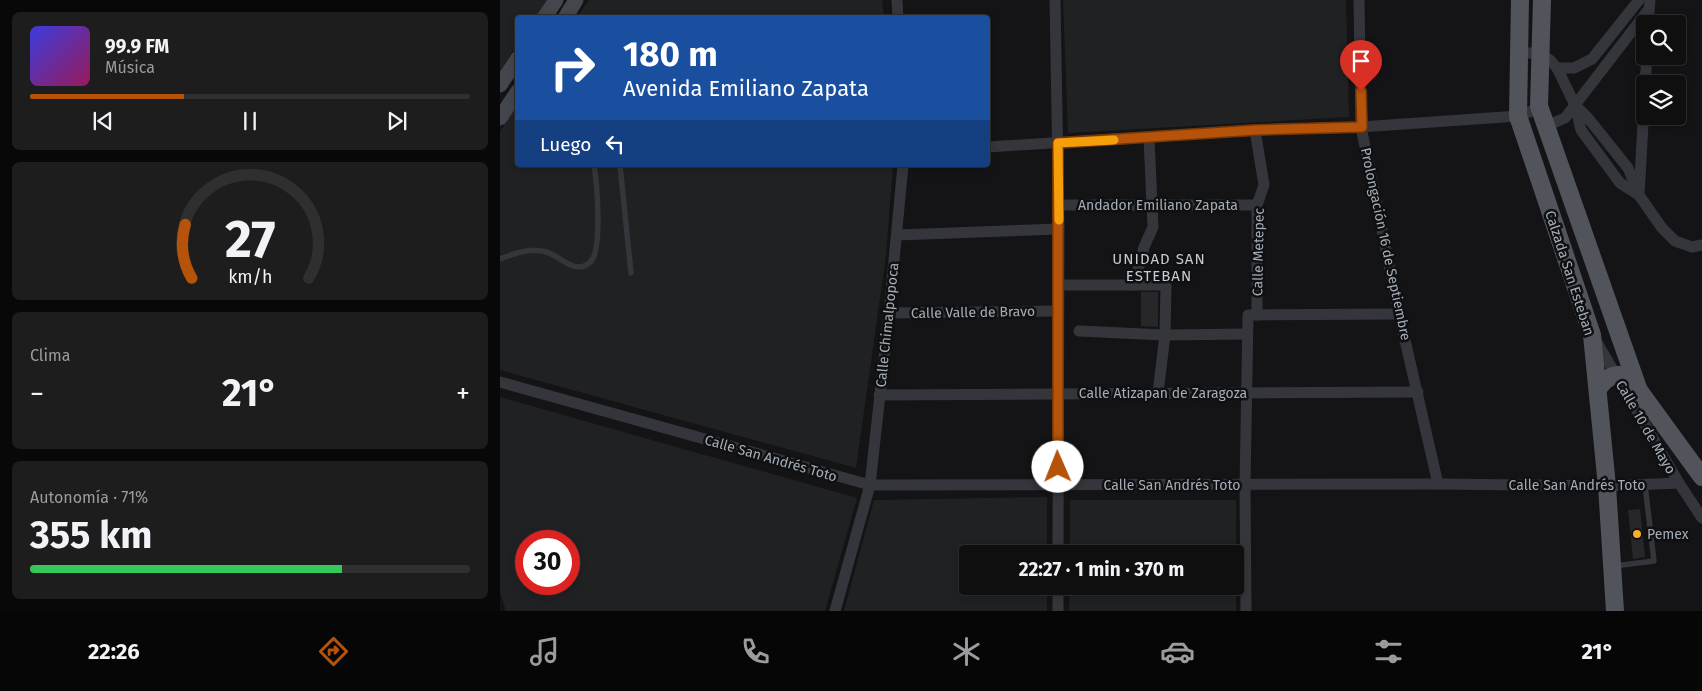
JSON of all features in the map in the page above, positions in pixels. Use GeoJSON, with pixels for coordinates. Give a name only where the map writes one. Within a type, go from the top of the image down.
{"type":"FeatureCollection","features":[{"type":"Feature","properties":{"kind":"main road"},"geometry":{"type":"LineString","coordinates":[[567,15],[576,0]]}},
{"type":"Feature","properties":{"kind":"main road","name":"Calzada San Esteban"},"geometry":{"type":"LineString","coordinates":[[1520,0],[1518,116],[1592,335],[1607,486],[1615,611]]}},
{"type":"Feature","properties":{"kind":"main road","name":"Calzada San Esteban"},"geometry":{"type":"LineString","coordinates":[[1542,0],[1540,108],[1638,388]]}},
{"type":"Feature","properties":{"kind":"main road"},"geometry":{"type":"LineString","coordinates":[[546,15],[554,2]]}},
{"type":"Feature","properties":{"kind":"main road"},"geometry":{"type":"LineString","coordinates":[[500,85],[515,62]]}},
{"type":"Feature","properties":{"kind":"main road"},"geometry":{"type":"LineString","coordinates":[[500,118],[515,96]]}},
{"type":"Feature","properties":{"kind":"main road"},"geometry":{"type":"LineString","coordinates":[[1531,153],[1554,145]]}},
{"type":"Feature","properties":{"kind":"main road"},"geometry":{"type":"LineString","coordinates":[[1598,389],[1605,379],[1616,375],[1622,374],[1630,378],[1699,469]]}},
{"type":"Feature","properties":{"kind":"street"},"geometry":{"type":"LineString","coordinates":[[897,0],[898,15]]}},
{"type":"Feature","properties":{"kind":"street"},"geometry":{"type":"LineString","coordinates":[[1056,0],[1059,205],[1058,545]]}},
{"type":"Feature","properties":{"kind":"street","name":"Prolongación 16 de Septiembre"},"geometry":{"type":"LineString","coordinates":[[1359,0],[1362,127],[1399,314],[1438,484]]}},
{"type":"Feature","properties":{"kind":"street"},"geometry":{"type":"LineString","coordinates":[[1557,68],[1574,68],[1592,59],[1639,0]]}},
{"type":"Feature","properties":{"kind":"street"},"geometry":{"type":"LineString","coordinates":[[554,2],[565,15]]}},
{"type":"Feature","properties":{"kind":"street"},"geometry":{"type":"LineString","coordinates":[[1546,126],[1566,118],[1650,5]]}},
{"type":"Feature","properties":{"kind":"street"},"geometry":{"type":"LineString","coordinates":[[1518,53],[1540,53],[1557,68],[1575,105],[1581,130],[1620,183],[1639,195],[1662,228],[1675,241],[1692,247],[1702,245]]}},
{"type":"Feature","properties":{"kind":"street"},"geometry":{"type":"LineString","coordinates":[[990,147],[1256,130],[1362,127],[1518,116],[1540,108]]}},
{"type":"Feature","properties":{"kind":"street"},"geometry":{"type":"LineString","coordinates":[[1639,195],[1643,125]]}},
{"type":"Feature","properties":{"kind":"street","name":"Calle Metepec"},"geometry":{"type":"LineString","coordinates":[[1256,130],[1264,185],[1257,205],[1257,315]]}},
{"type":"Feature","properties":{"kind":"street"},"geometry":{"type":"LineString","coordinates":[[1134,285],[1144,247],[1152,227],[1150,138]]}},
{"type":"Feature","properties":{"kind":"street","name":"Calle Chimalpopoca"},"geometry":{"type":"LineString","coordinates":[[836,611],[870,485],[903,167]]}},
{"type":"Feature","properties":{"kind":"street","name":"Andador Emiliano Zapata"},"geometry":{"type":"LineString","coordinates":[[1059,205],[1257,205]]}},
{"type":"Feature","properties":{"kind":"street"},"geometry":{"type":"LineString","coordinates":[[897,235],[1059,229]]}},
{"type":"Feature","properties":{"kind":"street"},"geometry":{"type":"LineString","coordinates":[[1058,285],[1166,285],[1165,335],[1158,393]]}},
{"type":"Feature","properties":{"kind":"street","name":"Calle Valle de Bravo"},"geometry":{"type":"LineString","coordinates":[[889,313],[1058,311]]}},
{"type":"Feature","properties":{"kind":"street","name":"Calle Metepec"},"geometry":{"type":"LineString","coordinates":[[1246,611],[1245,486],[1248,315],[1399,314]]}},
{"type":"Feature","properties":{"kind":"street"},"geometry":{"type":"LineString","coordinates":[[1079,331],[1165,335],[1247,334]]}},
{"type":"Feature","properties":{"kind":"street","name":"Calle 10 de Mayo"},"geometry":{"type":"LineString","coordinates":[[1592,335],[1679,483],[1702,518]]}},
{"type":"Feature","properties":{"kind":"street","name":"Calle San Andrés Toto"},"geometry":{"type":"LineString","coordinates":[[500,382],[870,485],[1245,486],[1438,484],[1607,486],[1679,483]]}},
{"type":"Feature","properties":{"kind":"street","name":"Calle Atizapan de Zaragoza"},"geometry":{"type":"LineString","coordinates":[[879,395],[1418,392]]}},
{"type":"Feature","properties":{"kind":"street"},"geometry":{"type":"LineString","coordinates":[[1058,595],[1058,611]]}},
{"type":"Feature","properties":{"kind":"lane"},"geometry":{"type":"LineString","coordinates":[[500,259],[524,251],[538,250],[554,255],[570,266],[586,266],[592,260],[598,234],[594,167]]}},
{"type":"Feature","properties":{"kind":"lane"},"geometry":{"type":"LineString","coordinates":[[620,167],[631,273]]}},
{"type":"Feature","properties":{"kind":"lane"},"geometry":{"type":"LineString","coordinates":[[1612,566],[1654,561],[1645,485]]}},
{"type":"Feature","properties":{"kind":"shaded area"},"geometry":{"type":"Polygon","coordinates":[[[500,0],[547,0],[537,15],[515,15],[515,48],[500,71],[500,0]]]}},
{"type":"Feature","properties":{"kind":"shaded area"},"geometry":{"type":"Polygon","coordinates":[[[589,0],[882,0],[884,15],[578,15],[589,0]]]}},
{"type":"Feature","properties":{"kind":"shaded area"},"geometry":{"type":"Polygon","coordinates":[[[1063,0],[1346,0],[1349,117],[1068,133],[1063,0]]]}},
{"type":"Feature","properties":{"kind":"shaded area"},"geometry":{"type":"Polygon","coordinates":[[[515,109],[515,167],[893,167],[886,256],[856,468],[500,370],[500,131],[515,109]]]}},
{"type":"Feature","properties":{"kind":"shaded area"},"geometry":{"type":"Polygon","coordinates":[[[500,397],[857,498],[825,611],[506,611],[500,592],[500,397]]]}},
{"type":"Feature","properties":{"kind":"shaded area"},"geometry":{"type":"Polygon","coordinates":[[[1047,497],[1047,545],[959,545],[959,595],[1047,595],[1047,611],[844,611],[874,500],[1047,497]]]}},
{"type":"Feature","properties":{"kind":"shaded area"},"geometry":{"type":"Polygon","coordinates":[[[1070,500],[1236,500],[1236,545],[1070,545],[1070,500]]]}},
{"type":"Feature","properties":{"kind":"shaded area"},"geometry":{"type":"Polygon","coordinates":[[[1070,595],[1236,595],[1236,611],[1069,611],[1070,595]]]}},
{"type":"Feature","properties":{"kind":"building"},"geometry":{"type":"Polygon","coordinates":[[[1141,292],[1158,292],[1158,327],[1141,326],[1141,292]]]}},
{"type":"Feature","properties":{"kind":"building","name":"Pemex"},"geometry":{"type":"Polygon","coordinates":[[[1640,509],[1645,557],[1633,559],[1628,510],[1640,509]]]}},
{"type":"Feature","properties":{"kind":"slow traffic"},"geometry":{"type":"LineString","coordinates":[[1059,220],[1058,143],[1114,140]]}},
{"type":"Feature","properties":{"kind":"place","name":"Pemex"},"geometry":{"type":"Point","coordinates":[1637,534]}},
{"type":"Feature","properties":{"kind":"district","name":"UNIDAD SAN ESTEBAN"},"geometry":{"type":"Point","coordinates":[1159,268]}},
{"type":"Feature","properties":{"kind":"route"},"geometry":{"type":"LineString","coordinates":[[1058,467],[1058,143],[1256,130],[1362,127],[1361,91]]}}]}
